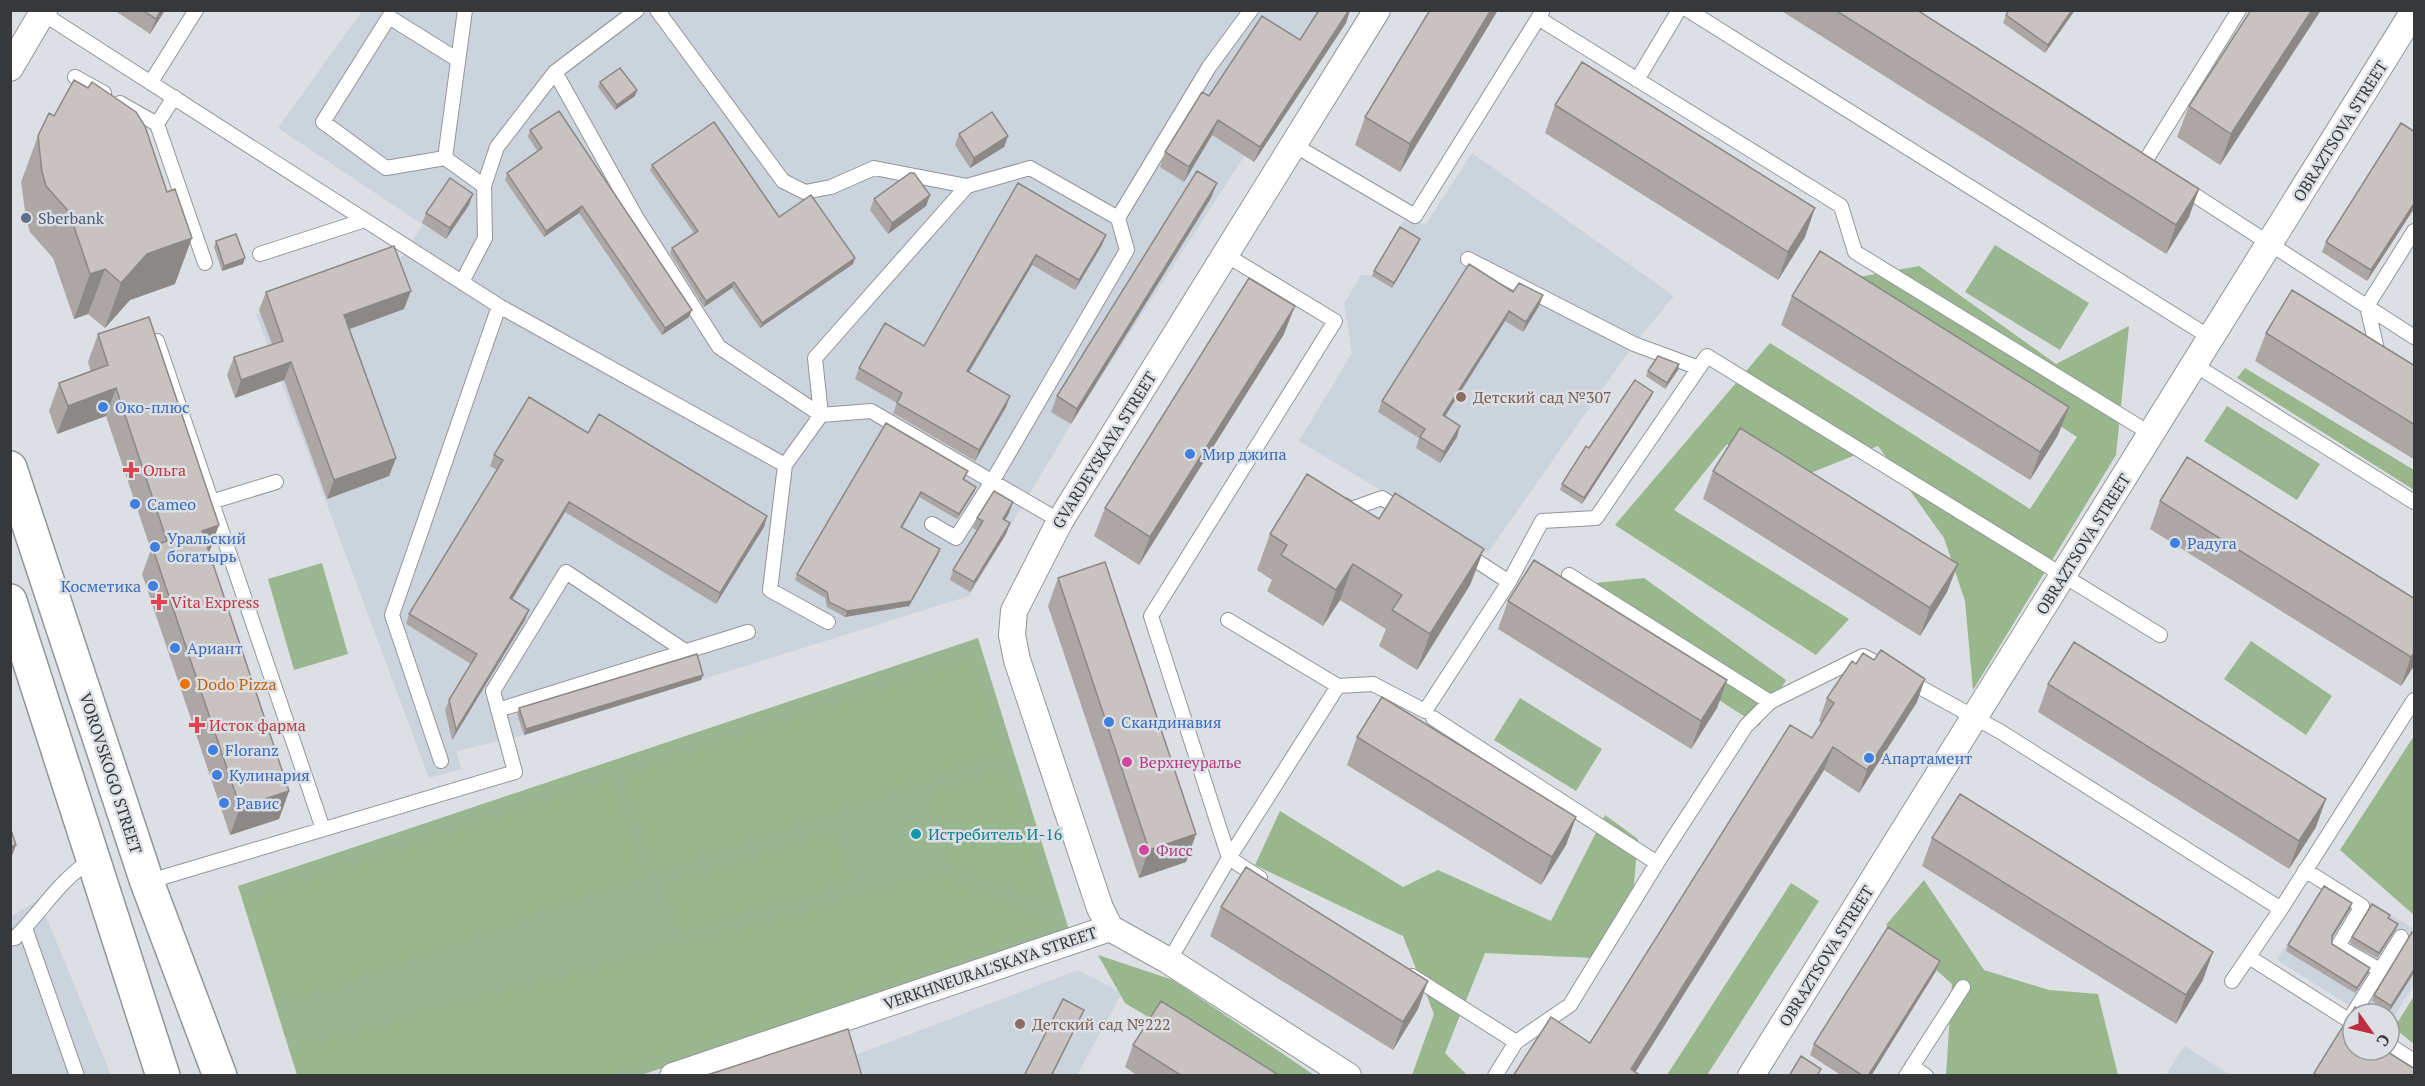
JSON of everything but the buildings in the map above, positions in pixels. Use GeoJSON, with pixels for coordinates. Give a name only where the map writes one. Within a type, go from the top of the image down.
{"type":"FeatureCollection","features":[{"type":"Feature","properties":{"kind":"main road","name":"VOROVSKOGO STREET"},"geometry":{"type":"LineString","coordinates":[[10,468],[147,882],[220,1076]]}},
{"type":"Feature","properties":{"kind":"main road"},"geometry":{"type":"LineString","coordinates":[[10,601],[95,858],[163,1076]]}},
{"type":"Feature","properties":{"kind":"street","name":"GVARDEYSKAYA STREET"},"geometry":{"type":"LineString","coordinates":[[1110,928],[1100,908],[1017,660],[1012,635],[1014,611],[1060,521],[1377,10]]}},
{"type":"Feature","properties":{"kind":"street","name":"OBRAZTSOVA STREET"},"geometry":{"type":"LineString","coordinates":[[1751,1076],[2415,11]]}},
{"type":"Feature","properties":{"kind":"street"},"geometry":{"type":"LineString","coordinates":[[10,68],[43,12]]}},
{"type":"Feature","properties":{"kind":"street","name":"VERKHNEURAL'SKAYA STREET"},"geometry":{"type":"LineString","coordinates":[[673,1076],[1110,928],[1169,961],[1347,1076]]}},
{"type":"Feature","properties":{"kind":"lane"},"geometry":{"type":"LineString","coordinates":[[151,82],[196,10]]}},
{"type":"Feature","properties":{"kind":"lane"},"geometry":{"type":"LineString","coordinates":[[445,158],[465,10]]}},
{"type":"Feature","properties":{"kind":"lane"},"geometry":{"type":"LineString","coordinates":[[462,282],[485,238],[484,186],[497,147],[555,72],[637,10]]}},
{"type":"Feature","properties":{"kind":"lane"},"geometry":{"type":"LineString","coordinates":[[657,10],[783,181],[805,192],[831,187],[874,168],[967,186],[1030,168],[1118,218],[1127,250],[993,480],[956,538],[932,524]]}},
{"type":"Feature","properties":{"kind":"lane"},"geometry":{"type":"LineString","coordinates":[[1118,218],[1209,67],[1251,10]]}},
{"type":"Feature","properties":{"kind":"lane"},"geometry":{"type":"LineString","coordinates":[[1637,80],[1680,10]]}},
{"type":"Feature","properties":{"kind":"lane"},"geometry":{"type":"LineString","coordinates":[[1688,10],[2211,338]]}},
{"type":"Feature","properties":{"kind":"lane"},"geometry":{"type":"LineString","coordinates":[[2239,10],[2144,163],[2415,337]]}},
{"type":"Feature","properties":{"kind":"lane"},"geometry":{"type":"LineString","coordinates":[[43,12],[499,306],[786,465]]}},
{"type":"Feature","properties":{"kind":"lane"},"geometry":{"type":"LineString","coordinates":[[1294,145],[1415,216],[1541,14],[1637,80],[1841,206],[1855,252],[2151,434]]}},
{"type":"Feature","properties":{"kind":"lane"},"geometry":{"type":"LineString","coordinates":[[458,60],[389,17],[323,122],[386,168],[445,158],[484,186]]}},
{"type":"Feature","properties":{"kind":"lane"},"geometry":{"type":"LineString","coordinates":[[555,72],[636,217],[719,347],[821,415],[871,411],[1060,521]]}},
{"type":"Feature","properties":{"kind":"lane"},"geometry":{"type":"LineString","coordinates":[[75,76],[157,124],[205,263]]}},
{"type":"Feature","properties":{"kind":"lane"},"geometry":{"type":"LineString","coordinates":[[157,124],[174,97]]}},
{"type":"Feature","properties":{"kind":"lane"},"geometry":{"type":"LineString","coordinates":[[828,622],[770,590],[786,465],[821,415],[815,358],[967,186]]}},
{"type":"Feature","properties":{"kind":"lane"},"geometry":{"type":"LineString","coordinates":[[260,254],[365,220]]}},
{"type":"Feature","properties":{"kind":"lane"},"geometry":{"type":"LineString","coordinates":[[2388,366],[2379,360],[2367,306],[2415,231]]}},
{"type":"Feature","properties":{"kind":"lane"},"geometry":{"type":"LineString","coordinates":[[1226,255],[1335,321],[1151,616],[1229,858],[1268,884]]}},
{"type":"Feature","properties":{"kind":"lane"},"geometry":{"type":"LineString","coordinates":[[1468,259],[1634,344],[1699,368]]}},
{"type":"Feature","properties":{"kind":"lane"},"geometry":{"type":"LineString","coordinates":[[441,761],[392,615],[499,306]]}},
{"type":"Feature","properties":{"kind":"lane"},"geometry":{"type":"LineString","coordinates":[[152,328],[323,829]]}},
{"type":"Feature","properties":{"kind":"lane"},"geometry":{"type":"LineString","coordinates":[[1228,620],[1338,686],[1373,684],[1425,711],[1509,582],[1542,520],[1596,518],[1707,356],[2160,635]]}},
{"type":"Feature","properties":{"kind":"lane"},"geometry":{"type":"LineString","coordinates":[[2195,364],[2415,502]]}},
{"type":"Feature","properties":{"kind":"lane"},"geometry":{"type":"LineString","coordinates":[[212,502],[276,482]]}},
{"type":"Feature","properties":{"kind":"lane"},"geometry":{"type":"LineString","coordinates":[[1330,496],[1350,509],[1382,498],[1421,524]]}},
{"type":"Feature","properties":{"kind":"lane"},"geometry":{"type":"LineString","coordinates":[[1451,543],[1509,582]]}},
{"type":"Feature","properties":{"kind":"lane"},"geometry":{"type":"LineString","coordinates":[[147,882],[515,772],[493,691],[566,572],[685,651]]}},
{"type":"Feature","properties":{"kind":"lane"},"geometry":{"type":"LineString","coordinates":[[1569,575],[1770,702]]}},
{"type":"Feature","properties":{"kind":"lane"},"geometry":{"type":"LineString","coordinates":[[498,710],[748,632]]}},
{"type":"Feature","properties":{"kind":"lane"},"geometry":{"type":"LineString","coordinates":[[1495,1076],[1515,1042],[1570,1005],[1657,863],[1746,726],[1770,702],[1863,656],[1975,716],[2281,909]]}},
{"type":"Feature","properties":{"kind":"lane"},"geometry":{"type":"LineString","coordinates":[[1169,961],[1229,858],[1338,686]]}},
{"type":"Feature","properties":{"kind":"lane"},"geometry":{"type":"LineString","coordinates":[[2232,981],[2415,700]]}},
{"type":"Feature","properties":{"kind":"lane"},"geometry":{"type":"LineString","coordinates":[[1434,718],[1657,863]]}},
{"type":"Feature","properties":{"kind":"lane"},"geometry":{"type":"LineString","coordinates":[[10,939],[25,928],[74,871],[95,858]]}},
{"type":"Feature","properties":{"kind":"lane"},"geometry":{"type":"LineString","coordinates":[[2305,870],[2362,906],[2338,946],[2380,970]]}},
{"type":"Feature","properties":{"kind":"lane"},"geometry":{"type":"LineString","coordinates":[[25,928],[77,1076]]}},
{"type":"Feature","properties":{"kind":"lane"},"geometry":{"type":"LineString","coordinates":[[2362,1002],[2401,937]]}},
{"type":"Feature","properties":{"kind":"lane"},"geometry":{"type":"LineString","coordinates":[[2249,957],[2341,1015]]}},
{"type":"Feature","properties":{"kind":"lane"},"geometry":{"type":"LineString","coordinates":[[1397,966],[1515,1042]]}},
{"type":"Feature","properties":{"kind":"lane"},"geometry":{"type":"LineString","coordinates":[[1926,1076],[1909,1071],[1963,987]]}},
{"type":"Feature","properties":{"kind":"lane"},"geometry":{"type":"LineString","coordinates":[[2401,1053],[2415,1062]]}},
{"type":"Feature","properties":{"kind":"shaded area"},"geometry":{"type":"Polygon","coordinates":[[[362,11],[1338,11],[1071,424],[969,596],[524,735],[457,751],[461,769],[429,778],[256,314],[394,268],[423,225],[278,128],[362,11]]]}},
{"type":"Feature","properties":{"kind":"shaded area","name":"Детский сад №307"},"geometry":{"type":"Polygon","coordinates":[[[1472,153],[1674,296],[1634,344],[1487,554],[1299,441],[1352,353],[1344,304],[1361,275],[1372,276],[1403,221],[1426,224],[1472,153]]]}},
{"type":"Feature","properties":{"kind":"shaded area"},"geometry":{"type":"Polygon","coordinates":[[[2329,876],[2414,929],[2414,984],[2401,1005],[2401,1002],[2344,1002],[2277,960],[2329,876]]]}},
{"type":"Feature","properties":{"kind":"shaded area"},"geometry":{"type":"Polygon","coordinates":[[[39,899],[111,1075],[11,1076],[11,917],[39,899]]]}},
{"type":"Feature","properties":{"kind":"shaded area","name":"Детский сад №222"},"geometry":{"type":"Polygon","coordinates":[[[1078,970],[1122,993],[1077,1075],[858,1075],[853,1056],[1078,970]]]}},
{"type":"Feature","properties":{"kind":"shaded area"},"geometry":{"type":"Polygon","coordinates":[[[2185,1046],[2230,1075],[2166,1075],[2185,1046]]]}},
{"type":"Feature","properties":{"kind":"green space"},"geometry":{"type":"Polygon","coordinates":[[[1995,245],[2089,303],[2060,350],[1965,292],[1995,245]]]}},
{"type":"Feature","properties":{"kind":"green space"},"geometry":{"type":"Polygon","coordinates":[[[1919,266],[2056,364],[2129,326],[2116,455],[1973,690],[1965,601],[1944,538],[1878,446],[1793,480],[1727,444],[1674,510],[1849,619],[1816,655],[1615,525],[1770,343],[2030,509],[2077,437],[1837,281],[1919,266]]]}},
{"type":"Feature","properties":{"kind":"green space"},"geometry":{"type":"Polygon","coordinates":[[[2245,368],[2414,470],[2414,490],[2237,378],[2245,368]]]}},
{"type":"Feature","properties":{"kind":"green space"},"geometry":{"type":"Polygon","coordinates":[[[2227,406],[2320,464],[2297,500],[2204,441],[2227,406]]]}},
{"type":"Feature","properties":{"kind":"green space"},"geometry":{"type":"Polygon","coordinates":[[[322,563],[348,654],[294,670],[268,579],[322,563]]]}},
{"type":"Feature","properties":{"kind":"green space"},"geometry":{"type":"Polygon","coordinates":[[[1644,578],[1786,680],[1759,726],[1547,588],[1644,578]]]}},
{"type":"Feature","properties":{"kind":"green space"},"geometry":{"type":"Polygon","coordinates":[[[978,638],[1070,933],[641,1075],[297,1075],[238,886],[978,638]]]}},
{"type":"Feature","properties":{"kind":"green space"},"geometry":{"type":"Polygon","coordinates":[[[2251,641],[2332,696],[2306,735],[2224,679],[2251,641]]]}},
{"type":"Feature","properties":{"kind":"green space"},"geometry":{"type":"Polygon","coordinates":[[[972,659],[1003,752],[654,870],[624,776],[972,659]]]}},
{"type":"Feature","properties":{"kind":"green space"},"geometry":{"type":"Polygon","coordinates":[[[1520,698],[1602,749],[1576,791],[1494,740],[1520,698]]]}},
{"type":"Feature","properties":{"kind":"green space"},"geometry":{"type":"Polygon","coordinates":[[[2414,736],[2414,915],[2340,850],[2414,736]]]}},
{"type":"Feature","properties":{"kind":"green space"},"geometry":{"type":"Polygon","coordinates":[[[1009,768],[1051,901],[952,864],[930,795],[1009,768]]]}},
{"type":"Feature","properties":{"kind":"green space"},"geometry":{"type":"Polygon","coordinates":[[[613,780],[644,874],[324,990],[275,999],[245,903],[613,780]]]}},
{"type":"Feature","properties":{"kind":"green space"},"geometry":{"type":"Polygon","coordinates":[[[1280,811],[1403,887],[1438,870],[1551,921],[1605,815],[1638,839],[1631,916],[1592,958],[1485,953],[1445,1053],[1466,1074],[1412,1075],[1434,1014],[1403,936],[1255,865],[1280,811]]]}},
{"type":"Feature","properties":{"kind":"green space"},"geometry":{"type":"Polygon","coordinates":[[[836,831],[851,880],[680,931],[666,886],[836,831]]]}},
{"type":"Feature","properties":{"kind":"green space"},"geometry":{"type":"Polygon","coordinates":[[[944,875],[1055,926],[608,1075],[299,1075],[291,1050],[944,875]]]}},
{"type":"Feature","properties":{"kind":"green space"},"geometry":{"type":"Polygon","coordinates":[[[1924,880],[1984,970],[2049,990],[2098,994],[2118,1075],[1946,1075],[1952,984],[1886,925],[1924,880]]]}},
{"type":"Feature","properties":{"kind":"green space"},"geometry":{"type":"Polygon","coordinates":[[[1791,883],[1819,901],[1707,1075],[1667,1075],[1791,883]]]}},
{"type":"Feature","properties":{"kind":"green space"},"geometry":{"type":"Polygon","coordinates":[[[1098,955],[1173,980],[1314,1075],[1244,1075],[1125,1003],[1098,955]]]}},
{"type":"Feature","properties":{"kind":"green space"},"geometry":{"type":"Polygon","coordinates":[[[2414,996],[2414,1044],[2401,1034],[2401,1017],[2414,996]]]}},
{"type":"Feature","properties":{"kind":"place","name":"Sberbank"},"geometry":{"type":"Point","coordinates":[26,218]}},
{"type":"Feature","properties":{"kind":"place","name":"Детский сад №307"},"geometry":{"type":"Point","coordinates":[1461,397]}},
{"type":"Feature","properties":{"kind":"place","name":"Око-плюс"},"geometry":{"type":"Point","coordinates":[103,407]}},
{"type":"Feature","properties":{"kind":"place","name":"Мир джипа"},"geometry":{"type":"Point","coordinates":[1190,454]}},
{"type":"Feature","properties":{"kind":"place","name":"Ольга"},"geometry":{"type":"Point","coordinates":[131,470]}},
{"type":"Feature","properties":{"kind":"place","name":"Cameo"},"geometry":{"type":"Point","coordinates":[135,504]}},
{"type":"Feature","properties":{"kind":"place","name":"Радуга"},"geometry":{"type":"Point","coordinates":[2175,543]}},
{"type":"Feature","properties":{"kind":"place","name":"Уральский богатырь"},"geometry":{"type":"Point","coordinates":[155,547]}},
{"type":"Feature","properties":{"kind":"place","name":"Косметика"},"geometry":{"type":"Point","coordinates":[153,586]}},
{"type":"Feature","properties":{"kind":"place","name":"Vita Express"},"geometry":{"type":"Point","coordinates":[159,602]}},
{"type":"Feature","properties":{"kind":"place","name":"Ариант"},"geometry":{"type":"Point","coordinates":[175,648]}},
{"type":"Feature","properties":{"kind":"place","name":"Dodo Pizza"},"geometry":{"type":"Point","coordinates":[185,684]}},
{"type":"Feature","properties":{"kind":"place","name":"Скандинавия"},"geometry":{"type":"Point","coordinates":[1109,722]}},
{"type":"Feature","properties":{"kind":"place","name":"Исток фарма"},"geometry":{"type":"Point","coordinates":[197,725]}},
{"type":"Feature","properties":{"kind":"place","name":"Floranz"},"geometry":{"type":"Point","coordinates":[213,750]}},
{"type":"Feature","properties":{"kind":"place","name":"Апартамент"},"geometry":{"type":"Point","coordinates":[1869,758]}},
{"type":"Feature","properties":{"kind":"place","name":"Верхнеуралье"},"geometry":{"type":"Point","coordinates":[1127,762]}},
{"type":"Feature","properties":{"kind":"place","name":"Кулинария"},"geometry":{"type":"Point","coordinates":[217,775]}},
{"type":"Feature","properties":{"kind":"place","name":"Равис"},"geometry":{"type":"Point","coordinates":[224,803]}},
{"type":"Feature","properties":{"kind":"place","name":"Истребитель И-16"},"geometry":{"type":"Point","coordinates":[916,834]}},
{"type":"Feature","properties":{"kind":"place","name":"Фисс"},"geometry":{"type":"Point","coordinates":[1144,850]}},
{"type":"Feature","properties":{"kind":"place","name":"Детский сад №222"},"geometry":{"type":"Point","coordinates":[1020,1024]}}]}
